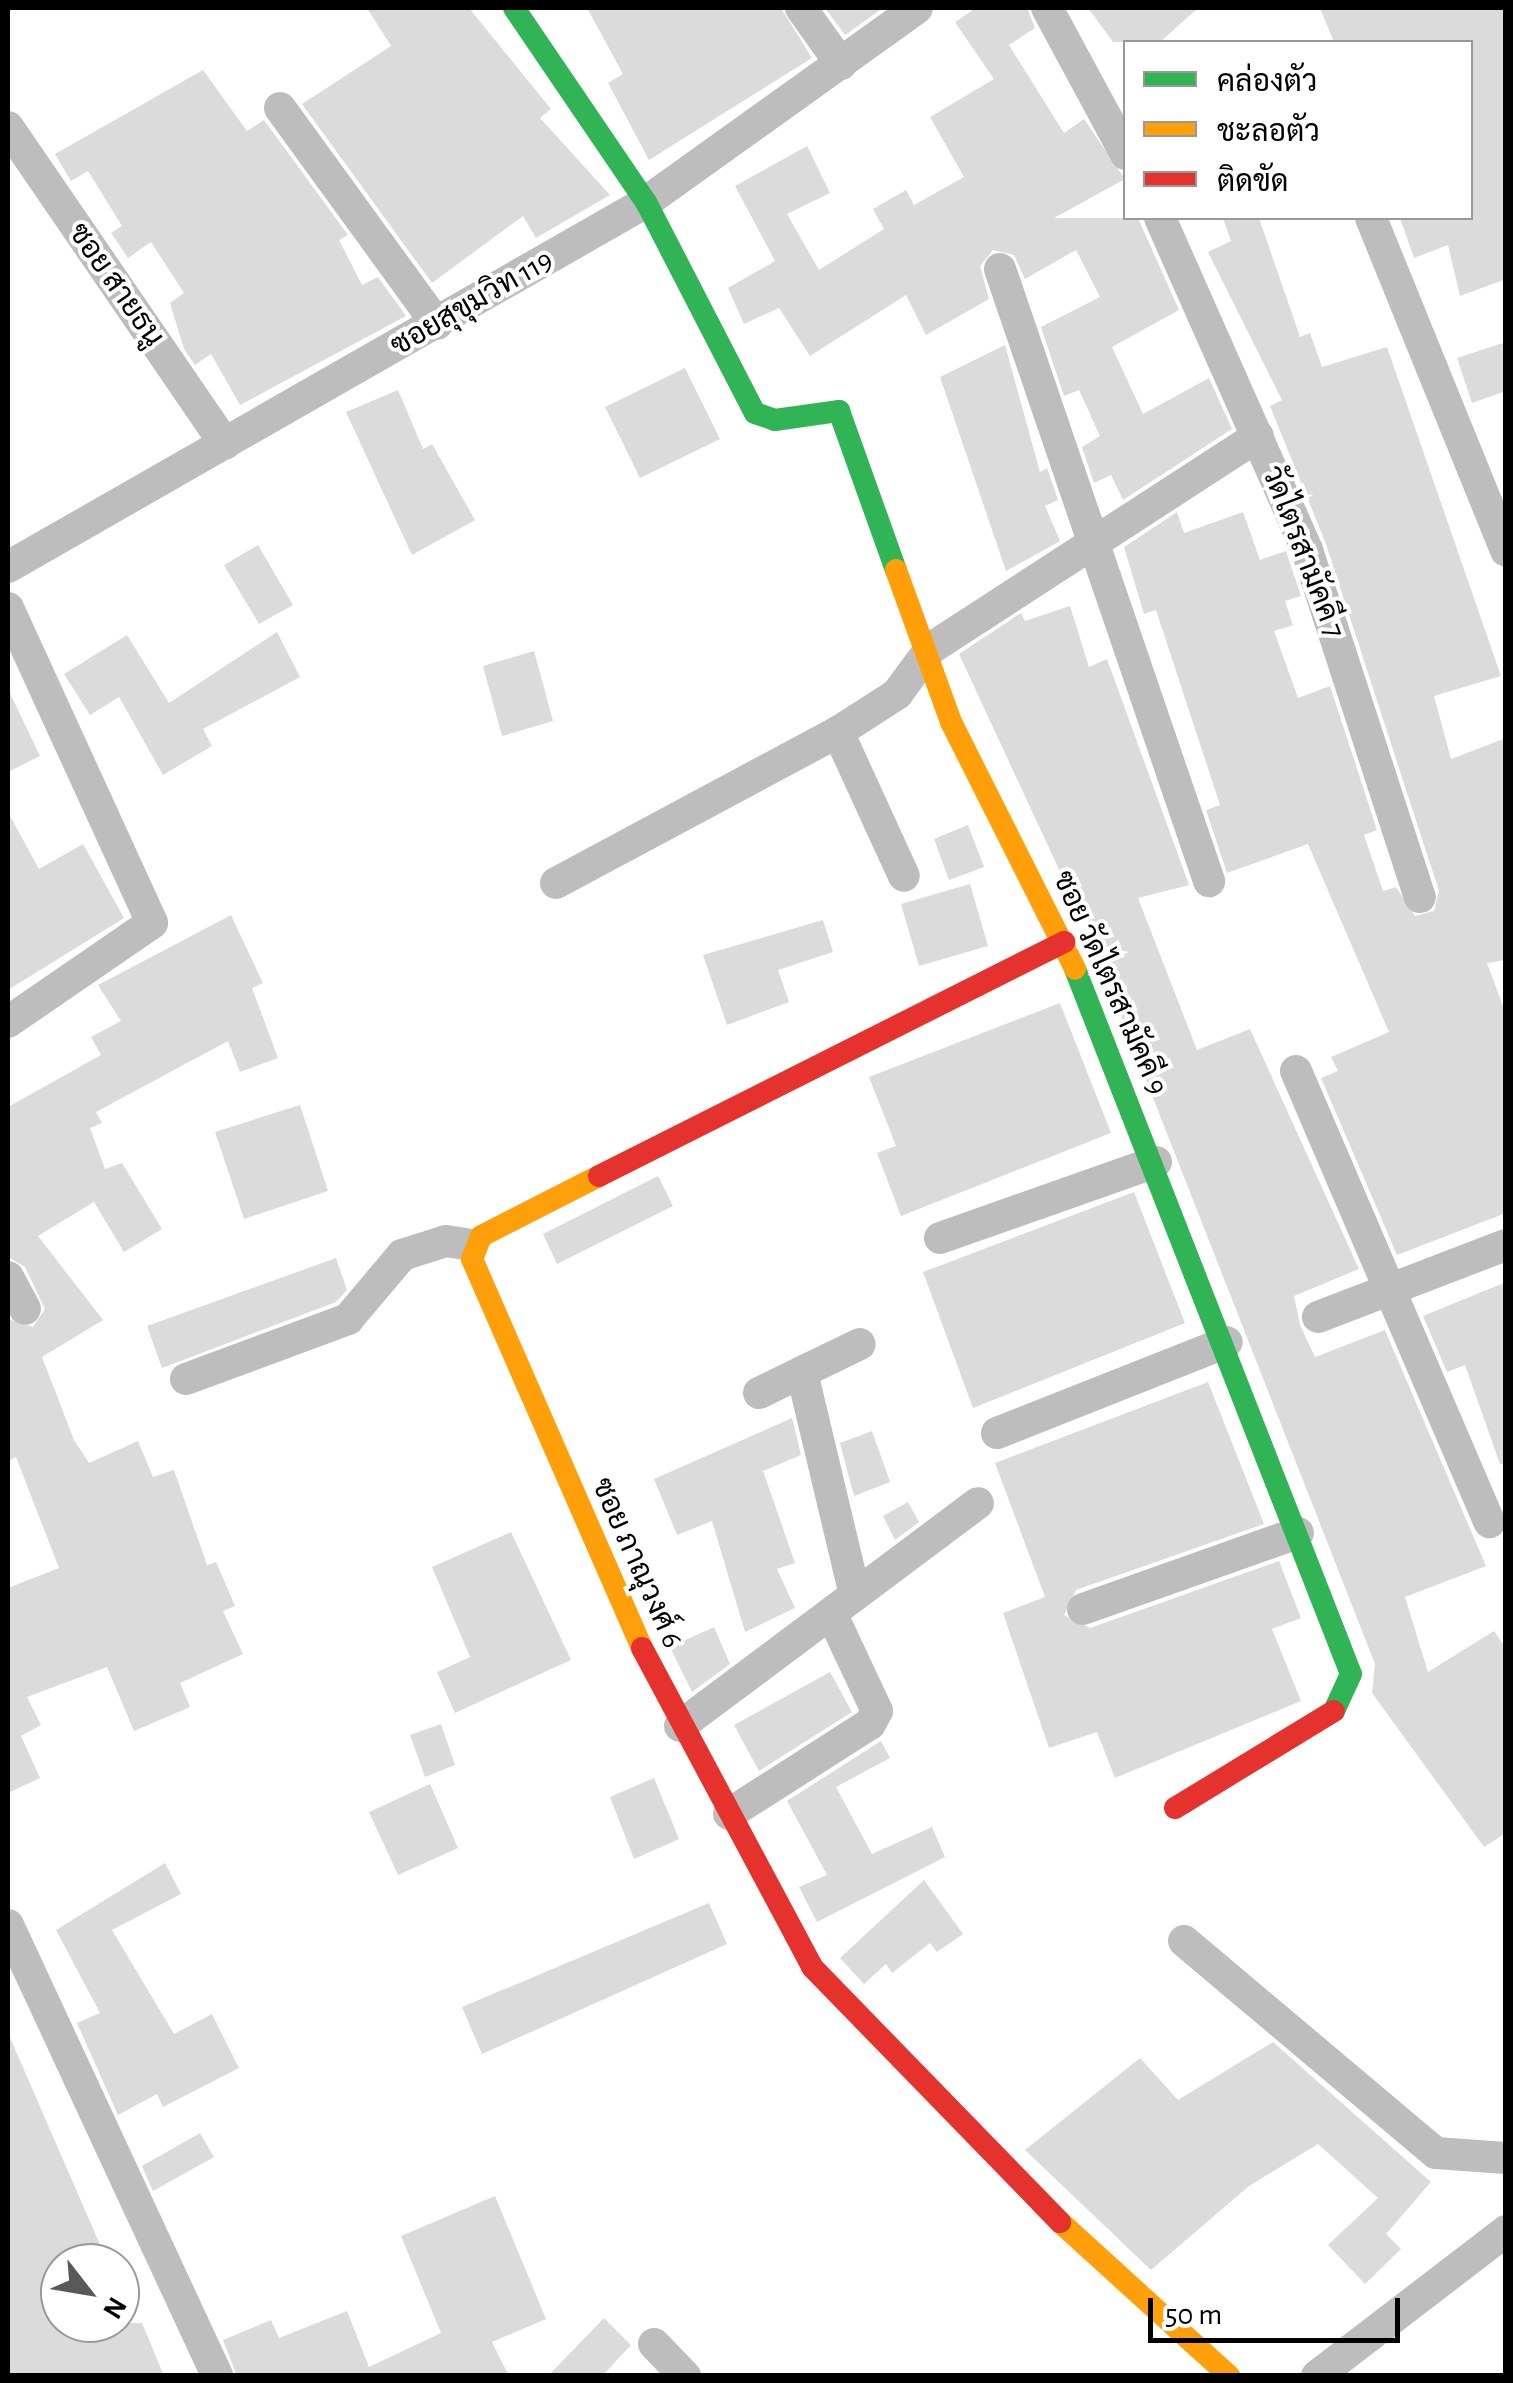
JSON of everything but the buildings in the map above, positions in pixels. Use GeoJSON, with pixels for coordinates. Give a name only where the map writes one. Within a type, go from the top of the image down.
{"type":"FeatureCollection","features":[{"type":"Feature","properties":{"kind":"street"},"geometry":{"type":"LineString","coordinates":[[514,8],[646,202]]}},
{"type":"Feature","properties":{"kind":"street"},"geometry":{"type":"LineString","coordinates":[[800,8],[841,64]]}},
{"type":"Feature","properties":{"kind":"street","name":"ซอยสุขุมวิท 119"},"geometry":{"type":"LineString","coordinates":[[8,567],[646,202],[916,8]]}},
{"type":"Feature","properties":{"kind":"street"},"geometry":{"type":"LineString","coordinates":[[1047,8],[1123,148]]}},
{"type":"Feature","properties":{"kind":"street"},"geometry":{"type":"LineString","coordinates":[[280,108],[436,324]]}},
{"type":"Feature","properties":{"kind":"street","name":"ซอย สายธนู"},"geometry":{"type":"LineString","coordinates":[[8,127],[225,444]]}},
{"type":"Feature","properties":{"kind":"street","name":"ซอย วัดไตรสามัคคี 9"},"geometry":{"type":"LineString","coordinates":[[646,202],[756,413],[775,420],[839,411],[930,649],[950,722],[1064,942],[1156,1162],[1351,1674],[1346,1694],[1322,1721],[1175,1808]]}},
{"type":"Feature","properties":{"kind":"street","name":"วัดไตรสามัคคี 7"},"geometry":{"type":"LineString","coordinates":[[1161,220],[1307,550],[1420,898]]}},
{"type":"Feature","properties":{"kind":"street"},"geometry":{"type":"LineString","coordinates":[[1372,220],[1506,551]]}},
{"type":"Feature","properties":{"kind":"street"},"geometry":{"type":"LineString","coordinates":[[1000,269],[1209,881]]}},
{"type":"Feature","properties":{"kind":"street"},"geometry":{"type":"LineString","coordinates":[[556,883],[838,732],[897,694],[930,649],[1093,539],[1258,436]]}},
{"type":"Feature","properties":{"kind":"street"},"geometry":{"type":"LineString","coordinates":[[8,608],[152,923],[8,1022]]}},
{"type":"Feature","properties":{"kind":"street"},"geometry":{"type":"LineString","coordinates":[[838,732],[904,876]]}},
{"type":"Feature","properties":{"kind":"street"},"geometry":{"type":"LineString","coordinates":[[186,1379],[348,1319],[402,1255],[446,1241],[471,1245],[1064,942]]}},
{"type":"Feature","properties":{"kind":"street"},"geometry":{"type":"LineString","coordinates":[[1296,1071],[1393,1288],[1489,1522]]}},
{"type":"Feature","properties":{"kind":"street"},"geometry":{"type":"LineString","coordinates":[[940,1238],[1156,1162]]}},
{"type":"Feature","properties":{"kind":"street","name":"ซอย ภาณุวงศ์ 6"},"geometry":{"type":"LineString","coordinates":[[471,1245],[680,1726],[812,1967],[1042,2207],[1230,2376]]}},
{"type":"Feature","properties":{"kind":"street"},"geometry":{"type":"LineString","coordinates":[[1318,1317],[1506,1245]]}},
{"type":"Feature","properties":{"kind":"street"},"geometry":{"type":"LineString","coordinates":[[8,1277],[25,1309]]}},
{"type":"Feature","properties":{"kind":"street"},"geometry":{"type":"LineString","coordinates":[[996,1433],[1226,1342]]}},
{"type":"Feature","properties":{"kind":"street"},"geometry":{"type":"LineString","coordinates":[[760,1392],[860,1344]]}},
{"type":"Feature","properties":{"kind":"street"},"geometry":{"type":"LineString","coordinates":[[728,1814],[870,1724],[877,1710],[843,1604],[802,1372]]}},
{"type":"Feature","properties":{"kind":"street"},"geometry":{"type":"LineString","coordinates":[[680,1726],[978,1503]]}},
{"type":"Feature","properties":{"kind":"street"},"geometry":{"type":"LineString","coordinates":[[1083,1610],[1298,1533]]}},
{"type":"Feature","properties":{"kind":"street"},"geometry":{"type":"LineString","coordinates":[[8,1925],[19,1984],[217,2376]]}},
{"type":"Feature","properties":{"kind":"street"},"geometry":{"type":"LineString","coordinates":[[1184,1941],[1436,2153],[1506,2158]]}},
{"type":"Feature","properties":{"kind":"street"},"geometry":{"type":"LineString","coordinates":[[1316,2376],[1506,2231]]}},
{"type":"Feature","properties":{"kind":"street"},"geometry":{"type":"LineString","coordinates":[[654,2344],[685,2376]]}},
{"type":"Feature","properties":{"kind":"traffic: fast"},"geometry":{"type":"LineString","coordinates":[[514,8],[646,202],[755,413],[775,420],[839,411],[896,570]]}},
{"type":"Feature","properties":{"kind":"traffic: fast"},"geometry":{"type":"LineString","coordinates":[[1075,969],[1351,1674],[1334,1711]]}},
{"type":"Feature","properties":{"kind":"traffic: slow"},"geometry":{"type":"LineString","coordinates":[[896,570],[951,722],[1075,969]]}},
{"type":"Feature","properties":{"kind":"traffic: slow"},"geometry":{"type":"LineString","coordinates":[[599,1176],[481,1236],[472,1259],[642,1648]]}},
{"type":"Feature","properties":{"kind":"traffic: slow"},"geometry":{"type":"LineString","coordinates":[[1060,2222],[1229,2376]]}},
{"type":"Feature","properties":{"kind":"traffic: jam"},"geometry":{"type":"LineString","coordinates":[[599,1176],[1064,942]]}},
{"type":"Feature","properties":{"kind":"traffic: jam"},"geometry":{"type":"LineString","coordinates":[[642,1648],[812,1967],[1060,2222]]}},
{"type":"Feature","properties":{"kind":"traffic: jam"},"geometry":{"type":"LineString","coordinates":[[1175,1808],[1334,1711]]}}]}
